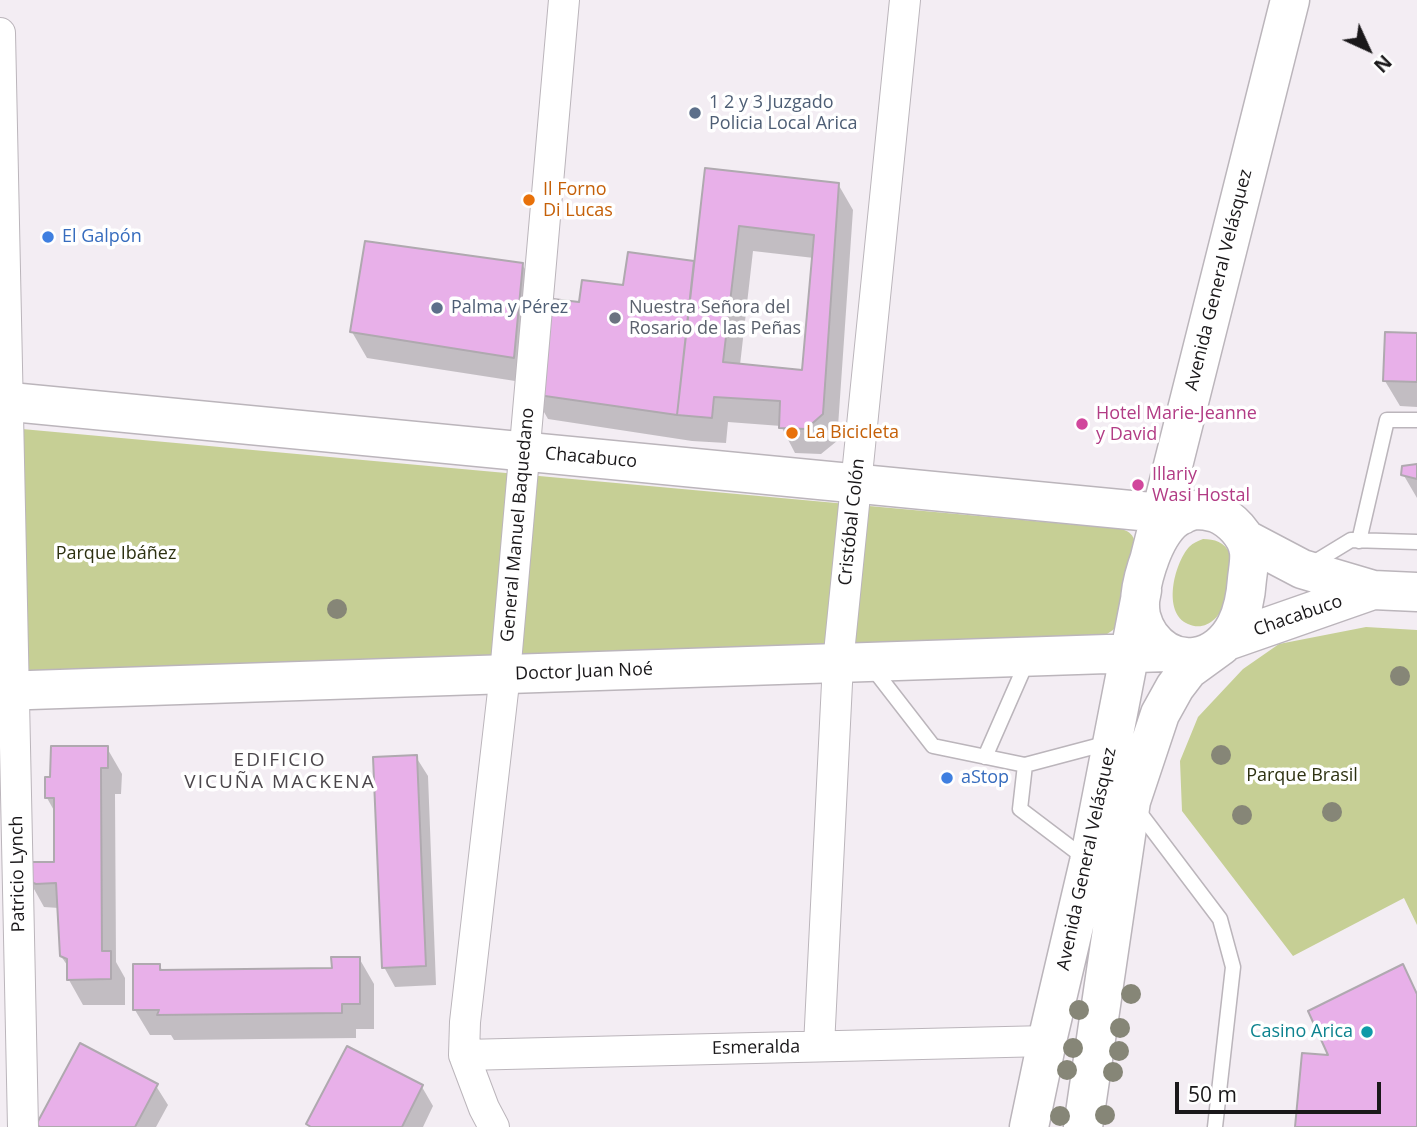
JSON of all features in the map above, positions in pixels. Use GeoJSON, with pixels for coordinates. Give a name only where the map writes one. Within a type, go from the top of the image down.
{"type":"FeatureCollection","features":[{"type":"Feature","properties":{"kind":"street","name":"General Manuel Baquedano"},"geometry":{"type":"LineString","coordinates":[[494,1127],[464,1055],[505,674],[564,0]]}},
{"type":"Feature","properties":{"kind":"street","name":"Cristóbal Colón"},"geometry":{"type":"LineString","coordinates":[[819,1046],[853,663],[856,483],[905,0]]}},
{"type":"Feature","properties":{"kind":"street","name":"Avenida General Velásquez"},"geometry":{"type":"LineString","coordinates":[[1029,1127],[1089,862],[1112,742],[1149,653],[1145,575],[1161,535],[1170,523],[1290,0]]}},
{"type":"Feature","properties":{"kind":"street","name":"Patricio Lynch"},"geometry":{"type":"LineString","coordinates":[[0,33],[7,690],[23,1127]]}},
{"type":"Feature","properties":{"kind":"street","name":"Chacabuco"},"geometry":{"type":"LineString","coordinates":[[4,401],[1171,514]]}},
{"type":"Feature","properties":{"kind":"street"},"geometry":{"type":"LineString","coordinates":[[1149,653],[1182,657],[1206,655],[1222,644],[1237,623],[1244,600],[1249,550],[1245,538],[1227,519],[1216,513],[1195,510],[1171,514]]}},
{"type":"Feature","properties":{"kind":"street","name":"Chacabuco"},"geometry":{"type":"LineString","coordinates":[[1245,538],[1302,569],[1373,590],[1417,592]]}},
{"type":"Feature","properties":{"kind":"street","name":"Chacabuco"},"geometry":{"type":"LineString","coordinates":[[1222,644],[1373,590]]}},
{"type":"Feature","properties":{"kind":"street","name":"Avenida General Velásquez"},"geometry":{"type":"LineString","coordinates":[[1083,1127],[1131,801],[1160,714],[1175,687],[1188,670],[1222,644]]}},
{"type":"Feature","properties":{"kind":"street","name":"Doctor Juan Noé"},"geometry":{"type":"LineString","coordinates":[[7,690],[1149,653]]}},
{"type":"Feature","properties":{"kind":"street","name":"Esmeralda"},"geometry":{"type":"LineString","coordinates":[[464,1055],[1047,1041]]}},
{"type":"Feature","properties":{"kind":"lane"},"geometry":{"type":"LineString","coordinates":[[1359,541],[1387,419],[1417,420]]}},
{"type":"Feature","properties":{"kind":"lane"},"geometry":{"type":"LineString","coordinates":[[1302,569],[1351,540],[1417,542]]}},
{"type":"Feature","properties":{"kind":"lane"},"geometry":{"type":"LineString","coordinates":[[985,757],[1030,657]]}},
{"type":"Feature","properties":{"kind":"lane"},"geometry":{"type":"LineString","coordinates":[[853,663],[933,746],[1025,765],[1112,742]]}},
{"type":"Feature","properties":{"kind":"lane"},"geometry":{"type":"LineString","coordinates":[[1025,765],[1020,808],[1089,862]]}},
{"type":"Feature","properties":{"kind":"lane"},"geometry":{"type":"LineString","coordinates":[[1131,801],[1220,919],[1233,967],[1215,1127]]}},
{"type":"Feature","properties":{"kind":"green space","name":"Parque Ibáñez"},"geometry":{"type":"Polygon","coordinates":[[[0,427],[1122,529],[1131,534],[1135,542],[1117,625],[1104,636],[0,673],[0,427]]]}},
{"type":"Feature","properties":{"kind":"green space"},"geometry":{"type":"Polygon","coordinates":[[[1203,539],[1222,544],[1228,550],[1231,567],[1226,599],[1220,613],[1206,625],[1194,626],[1180,618],[1175,610],[1173,588],[1184,555],[1191,546],[1203,539]]]}},
{"type":"Feature","properties":{"kind":"green space","name":"Parque Brasil"},"geometry":{"type":"Polygon","coordinates":[[[1366,627],[1417,630],[1417,925],[1404,898],[1293,956],[1182,811],[1180,761],[1198,717],[1243,669],[1279,644],[1366,627]]]}},
{"type":"Feature","properties":{"kind":"building"},"geometry":{"type":"Polygon","coordinates":[[[705,168],[839,183],[823,414],[806,429],[779,428],[780,401],[714,397],[712,418],[677,415],[705,168]],[[739,226],[723,362],[802,370],[814,235],[739,226]]]}},
{"type":"Feature","properties":{"kind":"building","name":"Palma y Pérez"},"geometry":{"type":"Polygon","coordinates":[[[365,241],[523,263],[514,358],[350,332],[365,241]]]}},
{"type":"Feature","properties":{"kind":"building","name":"Nuestra Señora del Rosario de las Peñas"},"geometry":{"type":"Polygon","coordinates":[[[628,252],[694,261],[677,415],[531,394],[544,298],[579,302],[582,280],[623,285],[628,252]]]}},
{"type":"Feature","properties":{"kind":"building"},"geometry":{"type":"Polygon","coordinates":[[[1385,332],[1417,333],[1417,382],[1383,381],[1385,332]]]}},
{"type":"Feature","properties":{"kind":"building"},"geometry":{"type":"Polygon","coordinates":[[[1417,464],[1417,479],[1401,475],[1402,466],[1417,464]]]}},
{"type":"Feature","properties":{"kind":"building"},"geometry":{"type":"Polygon","coordinates":[[[51,746],[108,746],[108,768],[101,768],[102,951],[111,951],[111,979],[67,980],[67,959],[60,956],[56,883],[36,884],[28,881],[29,862],[54,862],[54,798],[45,798],[45,777],[50,777],[51,746]]]}},
{"type":"Feature","properties":{"kind":"building"},"geometry":{"type":"Polygon","coordinates":[[[417,755],[426,966],[382,968],[373,757],[417,755]]]}},
{"type":"Feature","properties":{"kind":"building"},"geometry":{"type":"Polygon","coordinates":[[[331,957],[360,957],[360,1004],[342,1004],[342,1013],[157,1015],[159,1010],[133,1010],[133,964],[160,964],[160,970],[332,968],[331,957]]]}},
{"type":"Feature","properties":{"kind":"building","name":"Casino Arica"},"geometry":{"type":"Polygon","coordinates":[[[1403,964],[1417,994],[1417,1127],[1295,1127],[1302,1053],[1328,1055],[1308,1011],[1403,964]]]}},
{"type":"Feature","properties":{"kind":"building"},"geometry":{"type":"Polygon","coordinates":[[[80,1043],[158,1084],[135,1127],[36,1125],[80,1043]]]}},
{"type":"Feature","properties":{"kind":"building"},"geometry":{"type":"Polygon","coordinates":[[[347,1046],[423,1085],[402,1127],[311,1127],[306,1124],[347,1046]]]}},
{"type":"Feature","properties":{"kind":"place","name":"1 2 y 3 Juzgado Policia Local Arica"},"geometry":{"type":"Point","coordinates":[695,113]}},
{"type":"Feature","properties":{"kind":"place","name":"Il Forno Di Lucas"},"geometry":{"type":"Point","coordinates":[529,200]}},
{"type":"Feature","properties":{"kind":"place","name":"El Galpón"},"geometry":{"type":"Point","coordinates":[48,237]}},
{"type":"Feature","properties":{"kind":"place","name":"Palma y Pérez"},"geometry":{"type":"Point","coordinates":[437,308]}},
{"type":"Feature","properties":{"kind":"place","name":"Nuestra Señora del Rosario de las Peñas"},"geometry":{"type":"Point","coordinates":[615,318]}},
{"type":"Feature","properties":{"kind":"place","name":"Hotel Marie-Jeanne y David"},"geometry":{"type":"Point","coordinates":[1082,424]}},
{"type":"Feature","properties":{"kind":"place","name":"La Bicicleta"},"geometry":{"type":"Point","coordinates":[792,433]}},
{"type":"Feature","properties":{"kind":"place","name":"Illariy Wasi Hostal"},"geometry":{"type":"Point","coordinates":[1138,485]}},
{"type":"Feature","properties":{"kind":"place","name":"aStop"},"geometry":{"type":"Point","coordinates":[947,778]}},
{"type":"Feature","properties":{"kind":"place","name":"Casino Arica"},"geometry":{"type":"Point","coordinates":[1367,1032]}},
{"type":"Feature","properties":{"kind":"district","name":"EDIFICIO VICUÑA MACKENA"},"geometry":{"type":"Point","coordinates":[280,772]}}]}
